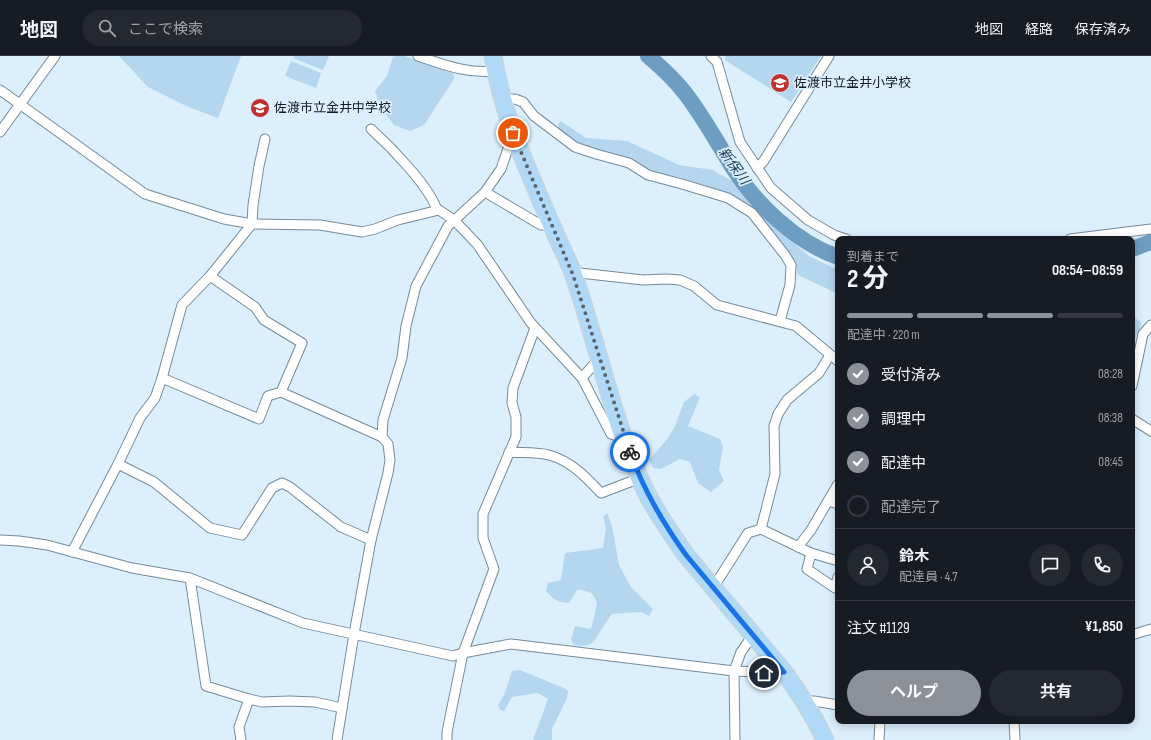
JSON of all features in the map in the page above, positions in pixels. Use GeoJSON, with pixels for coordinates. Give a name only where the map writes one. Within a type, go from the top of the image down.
{"type":"FeatureCollection","features":[{"type":"Feature","properties":{"kind":"highway"},"geometry":{"type":"LineString","coordinates":[[494,63],[502,99],[513,133],[573,275],[623,432],[648,495],[672,536],[686,555],[784,672],[805,701],[825,740]]}},
{"type":"Feature","properties":{"kind":"street"},"geometry":{"type":"LineString","coordinates":[[0,132],[55,56]]}},
{"type":"Feature","properties":{"kind":"street"},"geometry":{"type":"LineString","coordinates":[[418,56],[467,71],[481,72],[494,63]]}},
{"type":"Feature","properties":{"kind":"street"},"geometry":{"type":"LineString","coordinates":[[711,56],[717,62],[740,142],[757,168],[771,188],[808,220],[837,236]]}},
{"type":"Feature","properties":{"kind":"street"},"geometry":{"type":"LineString","coordinates":[[757,168],[763,162],[829,56]]}},
{"type":"Feature","properties":{"kind":"street"},"geometry":{"type":"LineString","coordinates":[[0,90],[145,194],[224,218],[252,224],[320,224],[362,232],[375,229],[398,220],[439,210],[454,220],[477,244],[535,328],[582,378],[588,386],[611,434],[614,435],[623,432]]}},
{"type":"Feature","properties":{"kind":"street"},"geometry":{"type":"LineString","coordinates":[[502,99],[515,99],[523,102],[534,116],[575,147],[629,163],[648,175],[728,198],[752,213],[785,255],[791,265],[790,285],[780,321]]}},
{"type":"Feature","properties":{"kind":"street"},"geometry":{"type":"LineString","coordinates":[[372,129],[426,189],[434,202],[436,210]]}},
{"type":"Feature","properties":{"kind":"street"},"geometry":{"type":"LineString","coordinates":[[382,437],[383,420],[402,358],[406,326],[416,286],[448,226],[485,192],[501,169],[513,133]]}},
{"type":"Feature","properties":{"kind":"street"},"geometry":{"type":"LineString","coordinates":[[72,552],[140,418],[155,398],[182,305],[210,276],[252,224],[253,205],[265,139]]}},
{"type":"Feature","properties":{"kind":"street"},"geometry":{"type":"LineString","coordinates":[[485,192],[541,225],[552,225]]}},
{"type":"Feature","properties":{"kind":"street"},"geometry":{"type":"LineString","coordinates":[[1094,236],[1151,229]]}},
{"type":"Feature","properties":{"kind":"street"},"geometry":{"type":"LineString","coordinates":[[573,275],[580,273],[643,280],[680,280],[694,286],[717,305],[796,326],[835,359]]}},
{"type":"Feature","properties":{"kind":"street"},"geometry":{"type":"LineString","coordinates":[[210,276],[255,307],[264,320],[302,343],[281,392]]}},
{"type":"Feature","properties":{"kind":"street"},"geometry":{"type":"LineString","coordinates":[[1135,372],[1143,334],[1151,325]]}},
{"type":"Feature","properties":{"kind":"street"},"geometry":{"type":"LineString","coordinates":[[447,740],[447,732],[464,653],[494,569],[483,538],[483,514],[516,437],[516,417],[512,403],[513,388],[535,328]]}},
{"type":"Feature","properties":{"kind":"street"},"geometry":{"type":"LineString","coordinates":[[761,529],[775,474],[774,426],[778,414],[787,400],[819,373],[830,355]]}},
{"type":"Feature","properties":{"kind":"street"},"geometry":{"type":"LineString","coordinates":[[582,378],[595,364]]}},
{"type":"Feature","properties":{"kind":"street"},"geometry":{"type":"LineString","coordinates":[[162,378],[259,419],[268,396],[281,392],[382,437],[388,444],[390,460],[388,473],[371,540],[337,740]]}},
{"type":"Feature","properties":{"kind":"street"},"geometry":{"type":"LineString","coordinates":[[1135,421],[1151,431]]}},
{"type":"Feature","properties":{"kind":"street"},"geometry":{"type":"LineString","coordinates":[[509,452],[548,455],[559,458],[575,467],[601,493],[640,478]]}},
{"type":"Feature","properties":{"kind":"street"},"geometry":{"type":"LineString","coordinates":[[118,464],[154,482],[210,528],[242,535],[272,488],[282,483],[290,487],[341,527],[371,540]]}},
{"type":"Feature","properties":{"kind":"street"},"geometry":{"type":"LineString","coordinates":[[798,547],[811,530],[835,489]]}},
{"type":"Feature","properties":{"kind":"street"},"geometry":{"type":"LineString","coordinates":[[828,501],[835,503]]}},
{"type":"Feature","properties":{"kind":"street"},"geometry":{"type":"LineString","coordinates":[[714,588],[748,533],[761,529],[811,553],[835,560]]}},
{"type":"Feature","properties":{"kind":"street"},"geometry":{"type":"LineString","coordinates":[[0,540],[47,545],[132,568],[190,578],[304,623],[453,656],[511,644],[734,671],[784,672]]}},
{"type":"Feature","properties":{"kind":"street"},"geometry":{"type":"LineString","coordinates":[[811,553],[807,569],[835,588]]}},
{"type":"Feature","properties":{"kind":"street"},"geometry":{"type":"LineString","coordinates":[[190,578],[206,686],[262,702],[289,700],[315,702],[342,708]]}},
{"type":"Feature","properties":{"kind":"street"},"geometry":{"type":"LineString","coordinates":[[1135,634],[1151,629]]}},
{"type":"Feature","properties":{"kind":"street"},"geometry":{"type":"LineString","coordinates":[[735,740],[734,671],[741,652],[753,635]]}},
{"type":"Feature","properties":{"kind":"street"},"geometry":{"type":"LineString","coordinates":[[241,740],[239,727],[249,699]]}},
{"type":"Feature","properties":{"kind":"street"},"geometry":{"type":"LineString","coordinates":[[805,701],[835,705]]}},
{"type":"Feature","properties":{"kind":"street"},"geometry":{"type":"LineString","coordinates":[[879,740],[880,724]]}},
{"type":"Feature","properties":{"kind":"street"},"geometry":{"type":"LineString","coordinates":[[1014,724],[1015,740]]}},
{"type":"Feature","properties":{"kind":"shaded area"},"geometry":{"type":"Polygon","coordinates":[[[119,56],[241,56],[218,118],[186,106],[148,87],[119,56]]]}},
{"type":"Feature","properties":{"kind":"shaded area"},"geometry":{"type":"Polygon","coordinates":[[[294,56],[329,56],[323,70],[293,58],[294,56]]]}},
{"type":"Feature","properties":{"kind":"shaded area"},"geometry":{"type":"Polygon","coordinates":[[[405,56],[453,73],[454,79],[424,125],[410,131],[394,125],[381,108],[375,91],[387,76],[393,57],[405,56]]]}},
{"type":"Feature","properties":{"kind":"shaded area","name":"佐渡市立金井小学校"},"geometry":{"type":"Polygon","coordinates":[[[726,56],[821,56],[791,102],[725,60],[726,56]]]}},
{"type":"Feature","properties":{"kind":"shaded area"},"geometry":{"type":"Polygon","coordinates":[[[291,61],[321,73],[316,88],[285,76],[291,61]]]}},
{"type":"Feature","properties":{"kind":"shaded area"},"geometry":{"type":"Polygon","coordinates":[[[560,121],[586,138],[627,141],[679,165],[713,170],[739,185],[786,236],[809,256],[835,269],[835,293],[798,275],[795,262],[756,212],[743,201],[713,188],[679,177],[652,172],[630,159],[584,146],[559,130],[558,125],[560,121]]]}},
{"type":"Feature","properties":{"kind":"shaded area"},"geometry":{"type":"Polygon","coordinates":[[[1135,318],[1141,322],[1135,338],[1135,318]]]}},
{"type":"Feature","properties":{"kind":"shaded area"},"geometry":{"type":"Polygon","coordinates":[[[694,394],[700,397],[688,426],[720,439],[723,447],[719,470],[724,481],[711,492],[698,483],[690,462],[680,459],[661,469],[653,468],[649,460],[668,438],[675,426],[684,402],[694,394]]]}},
{"type":"Feature","properties":{"kind":"shaded area"},"geometry":{"type":"Polygon","coordinates":[[[607,513],[612,526],[619,565],[631,587],[653,609],[649,616],[641,612],[612,614],[593,642],[586,646],[574,645],[571,640],[575,626],[591,629],[597,602],[592,593],[577,590],[569,603],[561,602],[546,591],[548,583],[561,580],[565,553],[603,548],[606,529],[603,517],[607,513]]]}},
{"type":"Feature","properties":{"kind":"shaded area"},"geometry":{"type":"Polygon","coordinates":[[[520,670],[568,691],[567,698],[552,729],[552,740],[533,740],[548,699],[538,693],[512,697],[504,711],[500,710],[498,705],[504,695],[512,671],[520,670]]]}},
{"type":"Feature","properties":{"kind":"waterway","name":"新保川"},"geometry":{"type":"LineString","coordinates":[[648,56],[667,73],[685,93],[731,165],[764,207],[777,220],[807,242],[835,256]]}},
{"type":"Feature","properties":{"kind":"waterway","name":"新保川"},"geometry":{"type":"LineString","coordinates":[[1135,248],[1151,242]]}},
{"type":"Feature","properties":{"kind":"way so far"},"geometry":{"type":"LineString","coordinates":[[513,133],[580,294],[630,452]]}},
{"type":"Feature","properties":{"kind":"place","name":"佐渡市立金井小学校"},"geometry":{"type":"Point","coordinates":[780,83]}},
{"type":"Feature","properties":{"kind":"place","name":"佐渡市立金井中学校"},"geometry":{"type":"Point","coordinates":[260,108]}},
{"type":"Feature","properties":{"kind":"route"},"geometry":{"type":"LineString","coordinates":[[630,452],[648,495],[672,536],[686,555],[784,672],[764,673]]}}]}
